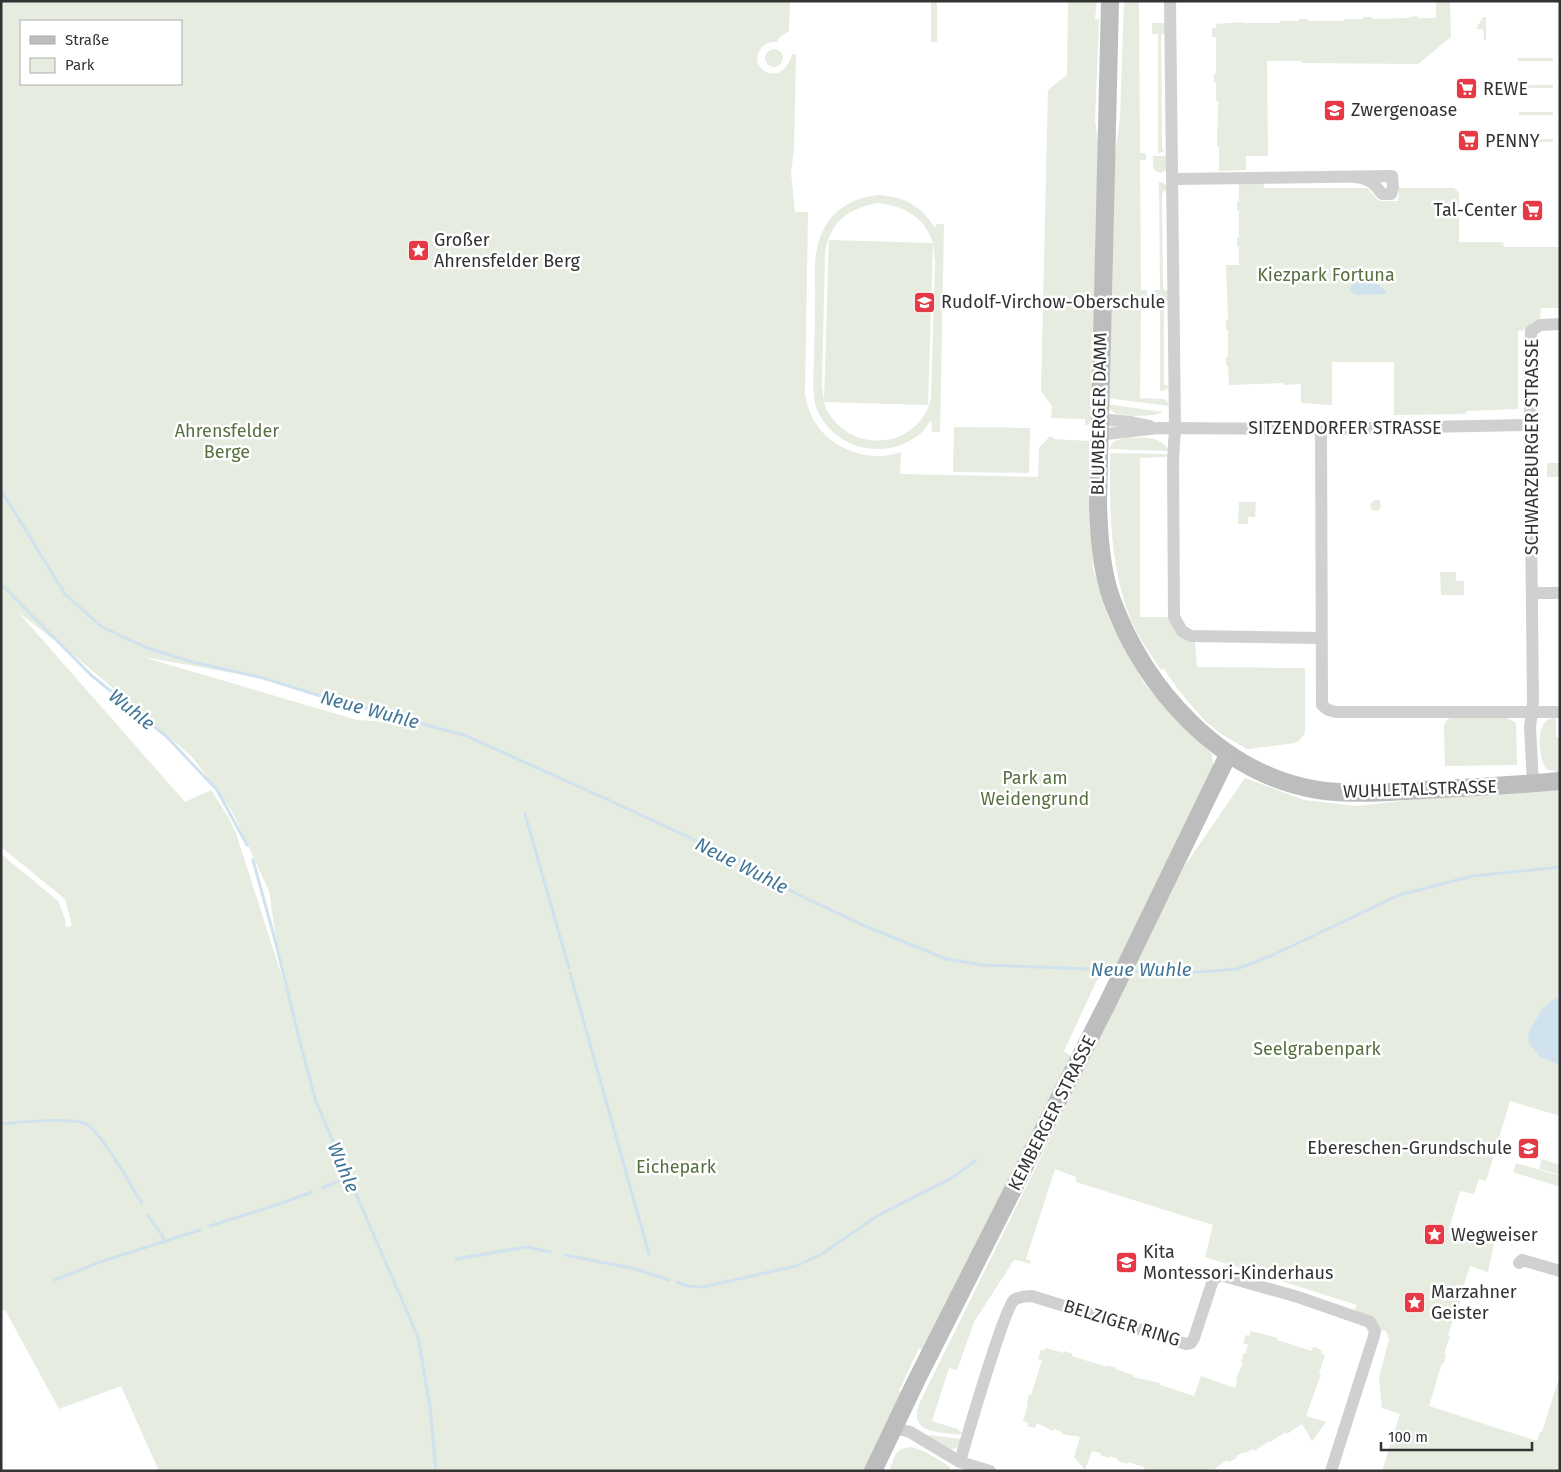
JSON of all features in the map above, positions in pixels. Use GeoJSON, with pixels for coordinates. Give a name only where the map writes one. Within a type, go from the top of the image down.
{"type":"FeatureCollection","features":[{"type":"Feature","properties":{"kind":"main road","name":"BLUMBERGER DAMM"},"geometry":{"type":"LineString","coordinates":[[1110,1],[1098,427],[1099,531],[1102,559],[1112,598],[1127,636],[1156,681],[1186,717],[1216,746],[1228,754]]}},
{"type":"Feature","properties":{"kind":"main road","name":"WUHLETALSTRASSE"},"geometry":{"type":"LineString","coordinates":[[1228,754],[1247,766],[1286,782],[1316,790],[1334,792],[1375,793],[1560,781]]}},
{"type":"Feature","properties":{"kind":"main road","name":"KEMBERGER STRASSE"},"geometry":{"type":"LineString","coordinates":[[873,1471],[917,1379],[1111,995],[1228,754]]}},
{"type":"Feature","properties":{"kind":"street"},"geometry":{"type":"LineString","coordinates":[[1170,1],[1173,179],[1174,617],[1182,631],[1191,636],[1321,638]]}},
{"type":"Feature","properties":{"kind":"street"},"geometry":{"type":"LineString","coordinates":[[1173,179],[1355,177]]}},
{"type":"Feature","properties":{"kind":"street","name":"SCHWARZBURGER STRASSE"},"geometry":{"type":"LineString","coordinates":[[1533,784],[1530,734],[1533,703],[1530,426],[1531,331],[1540,324],[1560,324]]}},
{"type":"Feature","properties":{"kind":"street","name":"SITZENDORFER STRASSE"},"geometry":{"type":"LineString","coordinates":[[1098,427],[1321,429],[1530,426]]}},
{"type":"Feature","properties":{"kind":"street"},"geometry":{"type":"LineString","coordinates":[[1321,429],[1322,705],[1331,711],[1560,712]]}},
{"type":"Feature","properties":{"kind":"street"},"geometry":{"type":"LineString","coordinates":[[1532,593],[1560,593]]}},
{"type":"Feature","properties":{"kind":"street"},"geometry":{"type":"LineString","coordinates":[[1519,1263],[1522,1260],[1560,1271]]}},
{"type":"Feature","properties":{"kind":"street","name":"BELZIGER RING"},"geometry":{"type":"LineString","coordinates":[[960,1462],[1001,1329],[1009,1306],[1014,1300],[1032,1296],[1186,1344],[1191,1343],[1194,1338],[1213,1280],[1220,1275],[1298,1297],[1370,1322],[1375,1331],[1374,1336],[1331,1471]]}},
{"type":"Feature","properties":{"kind":"street"},"geometry":{"type":"LineString","coordinates":[[895,1428],[910,1432],[960,1462],[990,1471]]}},
{"type":"Feature","properties":{"kind":"green space"},"geometry":{"type":"Polygon","coordinates":[[[1,1],[790,1],[789,31],[779,38],[777,42],[765,44],[757,57],[758,64],[762,69],[768,73],[774,73],[781,71],[788,65],[792,54],[796,54],[794,149],[791,173],[795,212],[808,212],[805,393],[808,407],[815,422],[830,439],[859,454],[881,456],[901,452],[900,474],[1038,477],[1039,448],[1050,436],[1054,439],[1089,441],[1093,569],[1110,621],[1144,683],[1177,721],[1212,754],[1214,770],[1114,969],[1097,980],[1064,1051],[1071,1056],[924,1351],[919,1348],[899,1391],[903,1392],[865,1471],[151,1471],[158,1469],[121,1386],[59,1409],[5,1310],[1,1311],[1,854],[58,901],[66,927],[72,926],[65,899],[1,847],[1,1]],[[18,612],[185,802],[211,790],[236,833],[286,989],[269,891],[233,813],[193,758],[87,666],[18,612]],[[143,657],[357,720],[424,724],[412,719],[346,704],[262,678],[143,657]]]}},
{"type":"Feature","properties":{"kind":"green space"},"geometry":{"type":"Polygon","coordinates":[[[931,1],[937,1],[937,42],[931,42],[931,1]]]}},
{"type":"Feature","properties":{"kind":"green space"},"geometry":{"type":"Polygon","coordinates":[[[1068,1],[1097,1],[1095,19],[1099,19],[1095,120],[1098,144],[1091,423],[1085,426],[1085,419],[1051,418],[1052,406],[1041,391],[1048,90],[1067,75],[1068,1]]]}},
{"type":"Feature","properties":{"kind":"green space"},"geometry":{"type":"Polygon","coordinates":[[[1124,1],[1139,1],[1140,153],[1146,153],[1146,160],[1140,160],[1141,290],[1147,290],[1147,301],[1141,302],[1140,398],[1164,399],[1169,406],[1107,398],[1114,162],[1120,118],[1124,1]]]}},
{"type":"Feature","properties":{"kind":"green space"},"geometry":{"type":"Polygon","coordinates":[[[1436,1],[1450,1],[1451,37],[1418,64],[1267,61],[1268,156],[1246,156],[1246,170],[1219,171],[1219,147],[1217,146],[1218,101],[1216,101],[1216,83],[1214,82],[1214,74],[1216,73],[1216,37],[1212,37],[1212,28],[1216,28],[1216,24],[1243,22],[1280,23],[1280,21],[1299,21],[1299,19],[1308,19],[1308,21],[1344,21],[1344,19],[1363,19],[1363,17],[1372,17],[1373,19],[1417,16],[1418,18],[1436,18],[1436,1]]]}},
{"type":"Feature","properties":{"kind":"green space"},"geometry":{"type":"Polygon","coordinates":[[[1483,17],[1486,17],[1486,40],[1484,40],[1483,29],[1476,29],[1483,17]]]}},
{"type":"Feature","properties":{"kind":"green space"},"geometry":{"type":"Polygon","coordinates":[[[1152,23],[1167,23],[1168,34],[1162,34],[1161,36],[1162,148],[1164,152],[1158,153],[1158,34],[1152,34],[1152,23]]]}},
{"type":"Feature","properties":{"kind":"green space"},"geometry":{"type":"Polygon","coordinates":[[[774,49],[780,52],[783,58],[780,64],[774,67],[768,64],[765,58],[768,52],[774,49]]]}},
{"type":"Feature","properties":{"kind":"green space"},"geometry":{"type":"Polygon","coordinates":[[[1518,58],[1553,58],[1553,61],[1518,61],[1518,58]]]}},
{"type":"Feature","properties":{"kind":"green space"},"geometry":{"type":"Polygon","coordinates":[[[1519,85],[1553,85],[1553,88],[1519,88],[1519,85]]]}},
{"type":"Feature","properties":{"kind":"green space"},"geometry":{"type":"Polygon","coordinates":[[[1519,112],[1553,112],[1553,115],[1519,115],[1519,112]]]}},
{"type":"Feature","properties":{"kind":"green space"},"geometry":{"type":"Polygon","coordinates":[[[1553,139],[1553,142],[1519,142],[1519,140],[1553,139]]]}},
{"type":"Feature","properties":{"kind":"green space"},"geometry":{"type":"Polygon","coordinates":[[[1153,156],[1168,156],[1167,170],[1161,173],[1156,171],[1153,167],[1153,156]]]}},
{"type":"Feature","properties":{"kind":"green space","name":"Kiezpark Fortuna"},"geometry":{"type":"Polygon","coordinates":[[[1263,181],[1264,188],[1367,188],[1379,201],[1398,201],[1399,188],[1454,188],[1459,193],[1459,242],[1503,242],[1504,247],[1560,247],[1560,308],[1541,308],[1540,319],[1532,322],[1526,330],[1518,331],[1518,409],[1467,411],[1465,414],[1394,415],[1394,362],[1332,362],[1332,405],[1301,403],[1301,384],[1229,385],[1228,366],[1226,366],[1228,330],[1226,329],[1226,321],[1228,320],[1226,265],[1239,265],[1237,238],[1239,238],[1239,210],[1237,210],[1237,201],[1239,201],[1239,182],[1263,181]]]}},
{"type":"Feature","properties":{"kind":"green space"},"geometry":{"type":"Polygon","coordinates":[[[1159,182],[1169,187],[1169,190],[1164,191],[1162,194],[1163,287],[1164,290],[1169,291],[1169,301],[1164,302],[1164,385],[1169,386],[1166,390],[1160,391],[1160,302],[1154,301],[1154,290],[1160,290],[1159,182]]]}},
{"type":"Feature","properties":{"kind":"green space"},"geometry":{"type":"Polygon","coordinates":[[[878,195],[904,200],[924,213],[935,228],[936,224],[944,224],[940,432],[932,432],[931,420],[922,432],[908,442],[878,449],[862,447],[848,442],[835,433],[824,422],[816,407],[813,387],[815,262],[820,237],[831,218],[838,211],[856,200],[878,195]],[[877,203],[857,209],[842,218],[831,233],[825,252],[822,385],[824,401],[829,240],[933,243],[924,225],[911,214],[887,204],[877,203]],[[933,244],[928,405],[824,402],[827,411],[833,419],[852,435],[876,441],[900,436],[911,430],[927,410],[931,397],[935,262],[933,244]]]}},
{"type":"Feature","properties":{"kind":"green space"},"geometry":{"type":"Polygon","coordinates":[[[1107,404],[1163,412],[1147,416],[1125,415],[1114,412],[1107,404]]]}},
{"type":"Feature","properties":{"kind":"green space"},"geometry":{"type":"Polygon","coordinates":[[[954,427],[1030,428],[1029,473],[953,472],[954,427]]]}},
{"type":"Feature","properties":{"kind":"green space"},"geometry":{"type":"Polygon","coordinates":[[[1128,438],[1151,438],[1161,442],[1169,451],[1109,449],[1114,442],[1128,438]]]}},
{"type":"Feature","properties":{"kind":"green space"},"geometry":{"type":"Polygon","coordinates":[[[1110,453],[1169,454],[1166,457],[1140,458],[1140,617],[1170,617],[1195,642],[1197,667],[1305,668],[1305,733],[1299,741],[1247,749],[1223,735],[1205,721],[1180,692],[1163,668],[1161,670],[1149,652],[1131,620],[1118,579],[1112,537],[1110,453]]]}},
{"type":"Feature","properties":{"kind":"green space"},"geometry":{"type":"Polygon","coordinates":[[[1547,463],[1560,463],[1560,477],[1547,477],[1547,463]]]}},
{"type":"Feature","properties":{"kind":"green space"},"geometry":{"type":"Polygon","coordinates":[[[1374,500],[1380,500],[1381,508],[1377,511],[1372,510],[1370,505],[1374,500]]]}},
{"type":"Feature","properties":{"kind":"green space"},"geometry":{"type":"Polygon","coordinates":[[[1239,502],[1256,502],[1255,517],[1248,517],[1248,524],[1238,524],[1239,502]]]}},
{"type":"Feature","properties":{"kind":"green space"},"geometry":{"type":"Polygon","coordinates":[[[1440,572],[1456,572],[1456,581],[1464,581],[1464,595],[1441,595],[1440,572]]]}},
{"type":"Feature","properties":{"kind":"green space"},"geometry":{"type":"Polygon","coordinates":[[[1505,717],[1516,723],[1517,765],[1445,766],[1444,726],[1446,721],[1450,718],[1505,717]]]}},
{"type":"Feature","properties":{"kind":"green space"},"geometry":{"type":"Polygon","coordinates":[[[1556,717],[1556,737],[1560,738],[1560,773],[1546,769],[1540,746],[1542,726],[1547,720],[1556,717]]]}},
{"type":"Feature","properties":{"kind":"green space","name":"Seelgrabenpark"},"geometry":{"type":"Polygon","coordinates":[[[1245,778],[1304,800],[1357,806],[1419,799],[1560,789],[1560,1116],[1510,1101],[1486,1181],[1479,1179],[1474,1194],[1460,1191],[1450,1225],[1495,1239],[1488,1272],[1470,1266],[1458,1310],[1456,1310],[1448,1335],[1450,1336],[1444,1354],[1446,1355],[1444,1363],[1442,1363],[1429,1406],[1537,1441],[1540,1432],[1542,1432],[1560,1375],[1560,1471],[1382,1471],[1400,1414],[1382,1408],[1379,1378],[1389,1339],[1386,1331],[1380,1330],[1355,1310],[1357,1305],[1205,1257],[1213,1225],[1076,1182],[1076,1177],[1055,1169],[1026,1259],[1031,1261],[1030,1264],[1014,1260],[974,1322],[957,1370],[949,1368],[932,1421],[957,1429],[963,1434],[931,1431],[922,1426],[917,1418],[919,1404],[1184,867],[1245,778]]]}},
{"type":"Feature","properties":{"kind":"green space"},"geometry":{"type":"Polygon","coordinates":[[[1542,1159],[1560,1165],[1560,1175],[1539,1169],[1542,1159]]]}},
{"type":"Feature","properties":{"kind":"green space"},"geometry":{"type":"Polygon","coordinates":[[[1516,1163],[1560,1176],[1560,1187],[1513,1172],[1516,1163]]]}},
{"type":"Feature","properties":{"kind":"green space"},"geometry":{"type":"Polygon","coordinates":[[[1251,1331],[1278,1338],[1277,1340],[1312,1351],[1313,1347],[1322,1350],[1321,1353],[1325,1355],[1319,1373],[1321,1374],[1306,1416],[1326,1422],[1312,1441],[1302,1424],[1254,1451],[1253,1449],[1244,1452],[1229,1462],[1227,1460],[1213,1470],[1212,1468],[1207,1471],[1150,1471],[1144,1469],[1144,1467],[1128,1462],[1127,1464],[1110,1456],[1109,1458],[1100,1455],[1101,1453],[1092,1451],[1085,1470],[1074,1457],[1080,1437],[1062,1434],[1062,1432],[1054,1429],[1053,1431],[1037,1423],[1035,1428],[1027,1426],[1028,1423],[1023,1421],[1029,1394],[1031,1395],[1042,1360],[1038,1359],[1041,1350],[1044,1351],[1046,1348],[1063,1353],[1064,1351],[1073,1354],[1072,1356],[1107,1367],[1108,1365],[1133,1375],[1133,1377],[1160,1383],[1160,1385],[1194,1396],[1201,1376],[1235,1388],[1236,1379],[1243,1363],[1241,1362],[1248,1345],[1243,1343],[1246,1335],[1249,1336],[1251,1331]]]}},
{"type":"Feature","properties":{"kind":"green space"},"geometry":{"type":"Polygon","coordinates":[[[930,1435],[962,1439],[958,1447],[950,1450],[928,1439],[930,1435]]]}},
{"type":"Feature","properties":{"kind":"green space"},"geometry":{"type":"Polygon","coordinates":[[[910,1447],[921,1450],[936,1458],[950,1467],[950,1471],[889,1471],[897,1452],[910,1447]]]}},
{"type":"Feature","properties":{"kind":"water"},"geometry":{"type":"Polygon","coordinates":[[[1364,280],[1374,282],[1386,291],[1386,294],[1356,295],[1352,293],[1350,289],[1352,285],[1364,280]]]}},
{"type":"Feature","properties":{"kind":"water"},"geometry":{"type":"Polygon","coordinates":[[[1560,996],[1560,1065],[1540,1057],[1529,1043],[1528,1036],[1530,1029],[1542,1010],[1547,1004],[1560,996]]]}},
{"type":"Feature","properties":{"kind":"waterway","name":"Neue Wuhle"},"geometry":{"type":"LineString","coordinates":[[1,490],[65,594],[102,627],[145,647],[189,661],[263,678],[346,704],[413,719],[426,725],[464,735],[740,861],[799,895],[865,926],[946,959],[984,965],[1118,970]]}},
{"type":"Feature","properties":{"kind":"waterway","name":"Wuhle"},"geometry":{"type":"LineString","coordinates":[[1,584],[91,675],[166,736],[217,790],[247,845]]}},
{"type":"Feature","properties":{"kind":"waterway"},"geometry":{"type":"LineString","coordinates":[[525,814],[569,968]]}},
{"type":"Feature","properties":{"kind":"waterway","name":"Wuhle"},"geometry":{"type":"LineString","coordinates":[[253,860],[316,1102],[418,1337],[430,1407],[436,1471]]}},
{"type":"Feature","properties":{"kind":"waterway","name":"Neue Wuhle"},"geometry":{"type":"LineString","coordinates":[[1129,971],[1199,972],[1237,969],[1273,955],[1399,895],[1473,876],[1560,867]]}},
{"type":"Feature","properties":{"kind":"waterway"},"geometry":{"type":"LineString","coordinates":[[570,973],[649,1254]]}},
{"type":"Feature","properties":{"kind":"waterway"},"geometry":{"type":"LineString","coordinates":[[1,1124],[58,1120],[86,1124],[93,1129],[108,1148],[142,1203]]}},
{"type":"Feature","properties":{"kind":"waterway"},"geometry":{"type":"LineString","coordinates":[[677,1282],[688,1286],[703,1287],[796,1266],[822,1254],[877,1216],[952,1178],[976,1160]]}},
{"type":"Feature","properties":{"kind":"waterway"},"geometry":{"type":"LineString","coordinates":[[322,1188],[349,1177]]}},
{"type":"Feature","properties":{"kind":"waterway"},"geometry":{"type":"LineString","coordinates":[[210,1226],[312,1192]]}},
{"type":"Feature","properties":{"kind":"waterway"},"geometry":{"type":"LineString","coordinates":[[148,1215],[165,1242]]}},
{"type":"Feature","properties":{"kind":"waterway"},"geometry":{"type":"LineString","coordinates":[[55,1280],[100,1262],[200,1230]]}},
{"type":"Feature","properties":{"kind":"waterway"},"geometry":{"type":"LineString","coordinates":[[456,1259],[527,1247],[550,1252]]}},
{"type":"Feature","properties":{"kind":"waterway"},"geometry":{"type":"LineString","coordinates":[[565,1255],[636,1269],[669,1280]]}},
{"type":"Feature","properties":{"kind":"place","name":"REWE"},"geometry":{"type":"Point","coordinates":[1467,89]}},
{"type":"Feature","properties":{"kind":"place","name":"Zwergenoase"},"geometry":{"type":"Point","coordinates":[1335,110]}},
{"type":"Feature","properties":{"kind":"place","name":"PENNY"},"geometry":{"type":"Point","coordinates":[1469,141]}},
{"type":"Feature","properties":{"kind":"place","name":"Tal-Center"},"geometry":{"type":"Point","coordinates":[1533,210]}},
{"type":"Feature","properties":{"kind":"place","name":"Großer Ahrensfelder Berg"},"geometry":{"type":"Point","coordinates":[418,250]}},
{"type":"Feature","properties":{"kind":"place","name":"Rudolf-Virchow-Oberschule"},"geometry":{"type":"Point","coordinates":[925,302]}},
{"type":"Feature","properties":{"kind":"place","name":"Ebereschen-Grundschule"},"geometry":{"type":"Point","coordinates":[1528,1148]}},
{"type":"Feature","properties":{"kind":"place","name":"Wegweiser"},"geometry":{"type":"Point","coordinates":[1435,1235]}},
{"type":"Feature","properties":{"kind":"place","name":"Kita Montessori-Kinderhaus"},"geometry":{"type":"Point","coordinates":[1127,1262]}},
{"type":"Feature","properties":{"kind":"place","name":"Marzahner Geister"},"geometry":{"type":"Point","coordinates":[1415,1302]}},
{"type":"Feature","properties":{"kind":"park label","name":"Ahrensfelder Berge"},"geometry":{"type":"Point","coordinates":[227,441]}},
{"type":"Feature","properties":{"kind":"park label","name":"Park am Weidengrund"},"geometry":{"type":"Point","coordinates":[1035,788]}},
{"type":"Feature","properties":{"kind":"park label","name":"Eichepark"},"geometry":{"type":"Point","coordinates":[676,1167]}}]}
